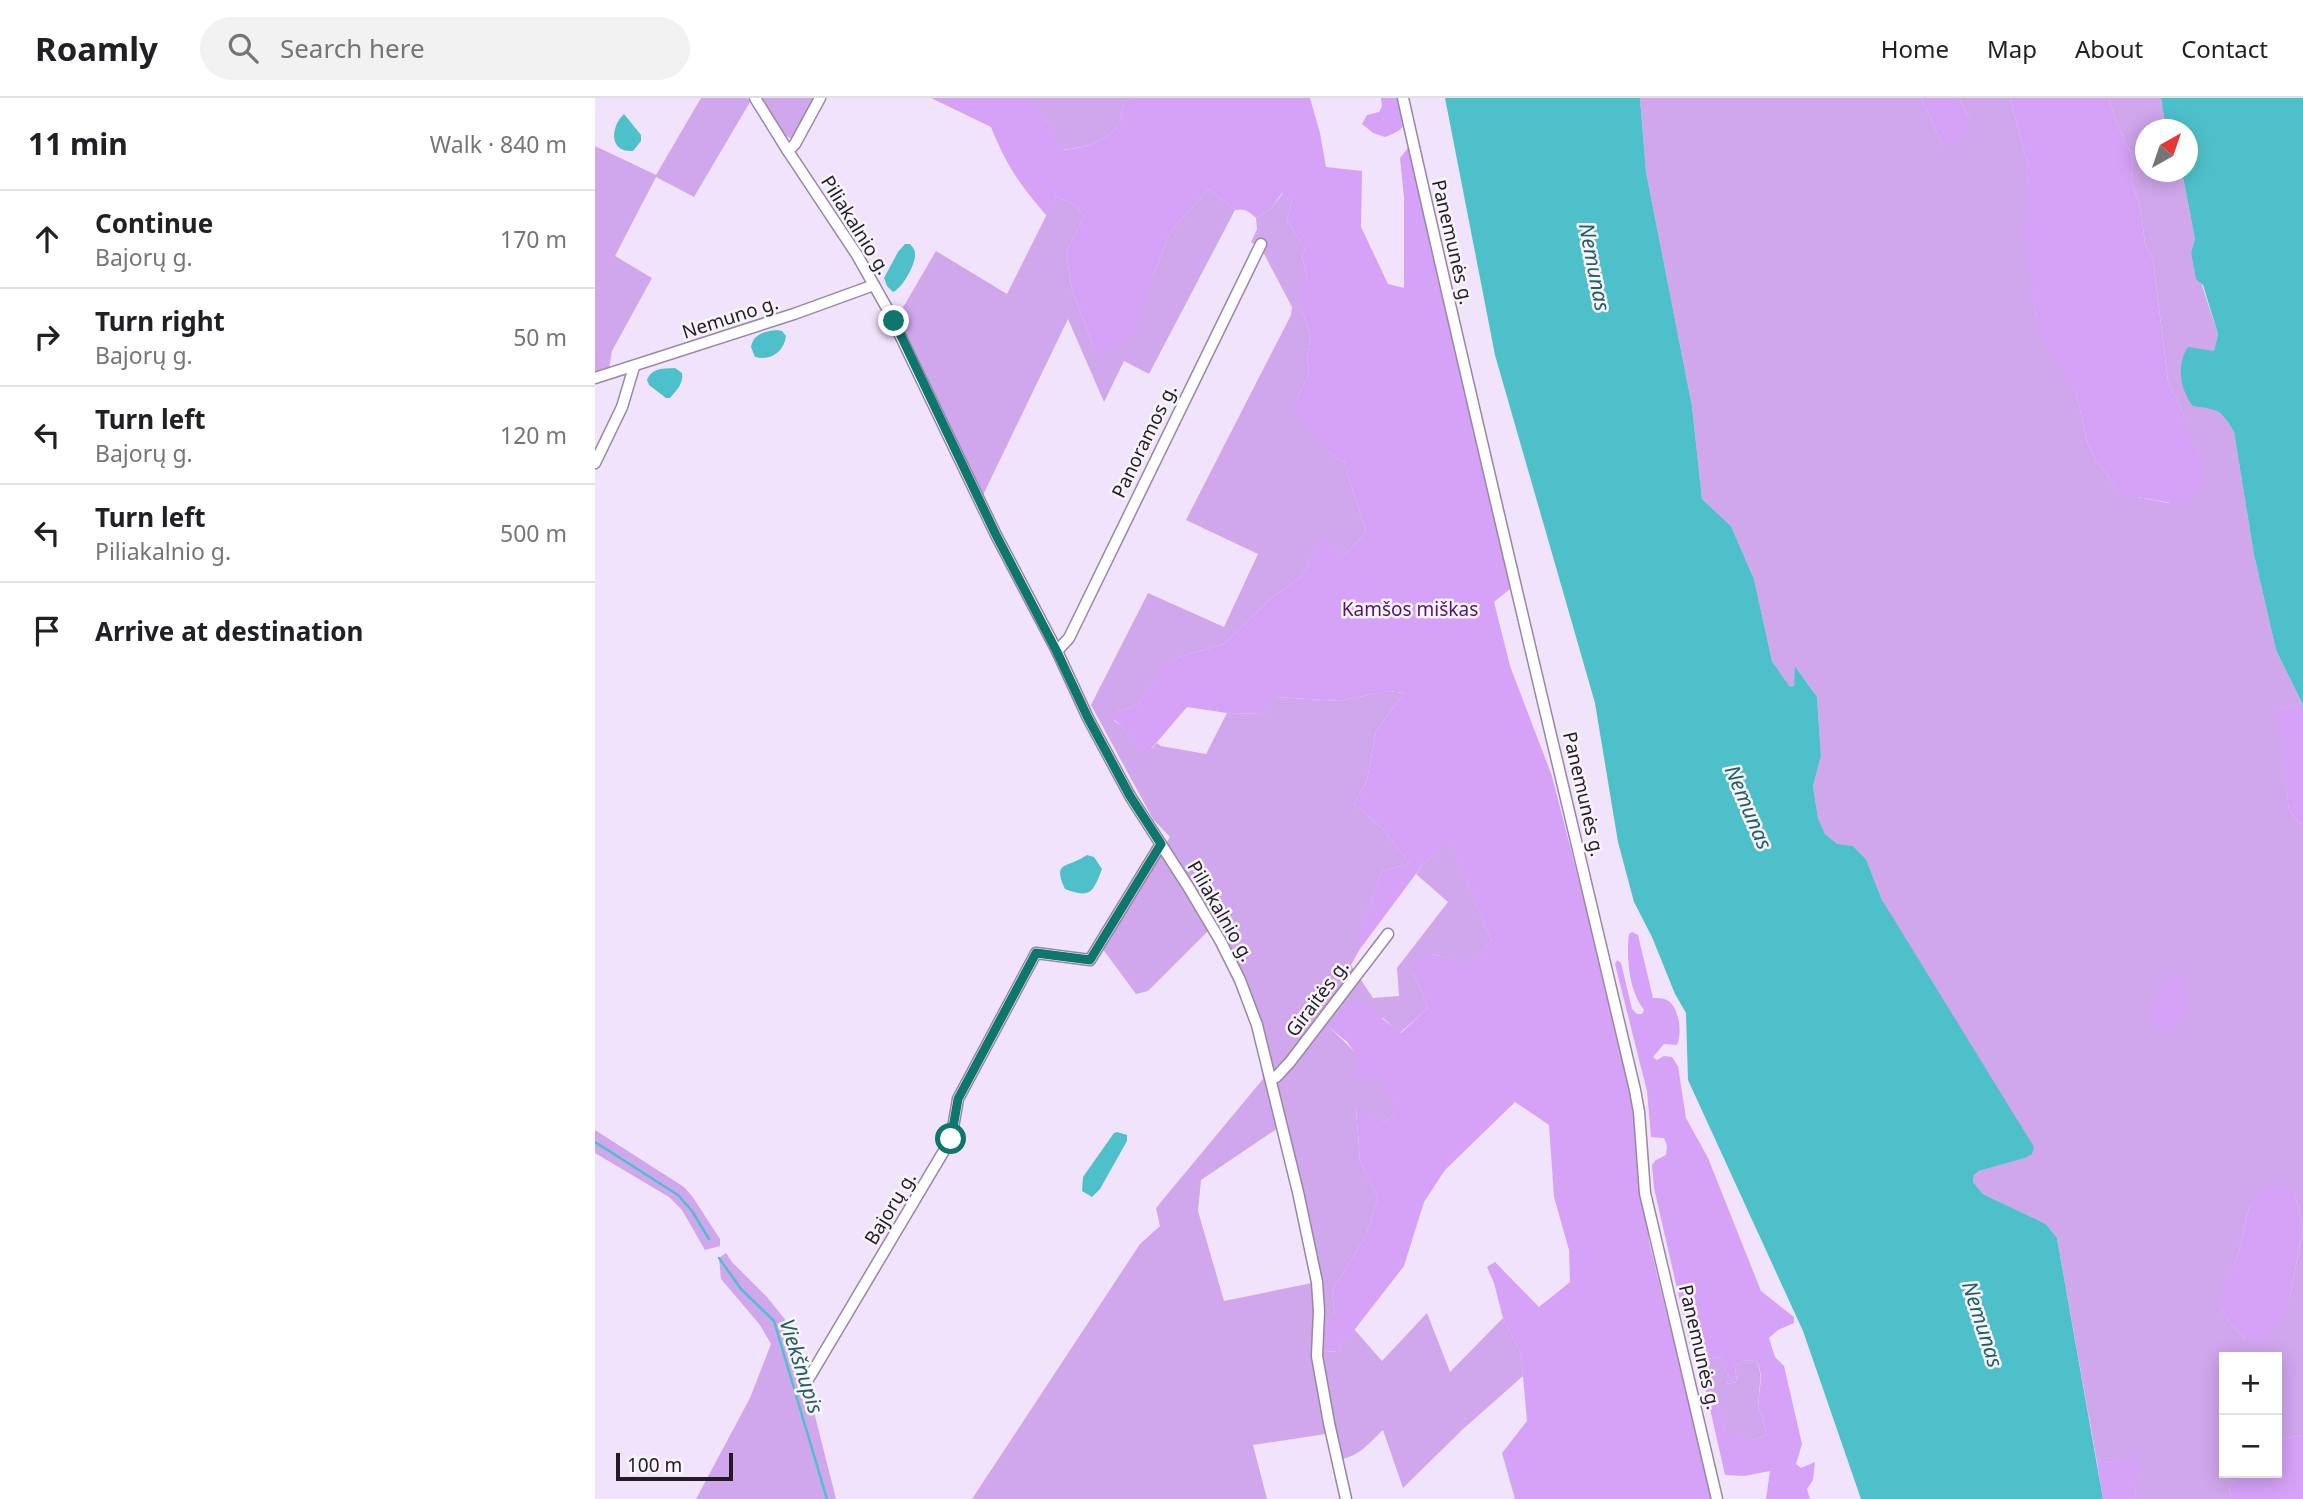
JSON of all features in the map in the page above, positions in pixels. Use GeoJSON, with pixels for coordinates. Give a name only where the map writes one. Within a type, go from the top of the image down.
{"type":"FeatureCollection","features":[{"type":"Feature","properties":{"kind":"street","name":"Piliakalnio g."},"geometry":{"type":"LineString","coordinates":[[755,98],[874,285],[910,353],[996,535],[1088,718],[1125,787],[1215,932],[1240,980],[1257,1025],[1271,1078],[1317,1282],[1317,1356],[1346,1499]]}},
{"type":"Feature","properties":{"kind":"street"},"geometry":{"type":"LineString","coordinates":[[788,151],[795,144],[820,98]]}},
{"type":"Feature","properties":{"kind":"street","name":"Panemunės g."},"geometry":{"type":"LineString","coordinates":[[1403,98],[1462,363],[1632,1077],[1639,1112],[1644,1193],[1717,1499]]}},
{"type":"Feature","properties":{"kind":"street","name":"Panoramos g."},"geometry":{"type":"LineString","coordinates":[[1057,652],[1069,638],[1261,244]]}},
{"type":"Feature","properties":{"kind":"street","name":"Nemuno g."},"geometry":{"type":"LineString","coordinates":[[595,378],[874,285]]}},
{"type":"Feature","properties":{"kind":"street"},"geometry":{"type":"LineString","coordinates":[[595,463],[622,407],[634,367]]}},
{"type":"Feature","properties":{"kind":"street","name":"Bajorų g."},"geometry":{"type":"LineString","coordinates":[[806,1383],[951,1139],[958,1099],[1036,953],[1090,960],[1161,844]]}},
{"type":"Feature","properties":{"kind":"street","name":"Giraitės g."},"geometry":{"type":"LineString","coordinates":[[1271,1078],[1276,1077],[1290,1062],[1388,934]]}},
{"type":"Feature","properties":{"kind":"shaded area"},"geometry":{"type":"Polygon","coordinates":[[[701,98],[747,98],[750,102],[694,197],[656,177],[615,256],[652,278],[612,351],[608,374],[595,378],[595,146],[656,175],[701,98]]]}},
{"type":"Feature","properties":{"kind":"shaded area"},"geometry":{"type":"Polygon","coordinates":[[[762,98],[814,98],[792,139],[786,136],[762,98]]]}},
{"type":"Feature","properties":{"kind":"shaded area"},"geometry":{"type":"Polygon","coordinates":[[[1030,98],[1130,98],[1122,108],[1119,123],[1108,135],[1086,146],[1062,150],[1030,98]]]}},
{"type":"Feature","properties":{"kind":"shaded area"},"geometry":{"type":"Polygon","coordinates":[[[1640,98],[1921,98],[1943,145],[1969,118],[1959,98],[2010,98],[2028,165],[2031,279],[2036,315],[2076,393],[2088,444],[2119,497],[2137,497],[2169,503],[2200,454],[2186,434],[2183,413],[2168,381],[2153,260],[2145,244],[2141,210],[2131,179],[2133,158],[2115,119],[2109,98],[2161,98],[2165,119],[2135,119],[2135,182],[2184,182],[2195,239],[2191,252],[2218,334],[2212,352],[2217,410],[2234,432],[2254,555],[2276,650],[2302,703],[2278,710],[2289,810],[2303,827],[2303,1227],[2303,1435],[2282,1439],[2282,1352],[2219,1352],[2219,1478],[2235,1478],[2229,1486],[2231,1499],[2135,1499],[2137,1461],[2097,1462],[2057,1238],[2046,1224],[1983,1194],[1973,1182],[1974,1175],[1979,1171],[2025,1158],[1882,900],[1866,859],[1853,846],[1837,845],[1825,834],[1818,818],[1813,786],[1821,756],[1817,697],[1796,667],[1794,687],[1790,687],[1772,661],[1754,579],[1731,526],[1702,499],[1692,406],[1646,172],[1640,98]],[[2295,1195],[2250,1204],[2238,1255],[2219,1299],[2232,1326],[2246,1340],[2290,1297],[2303,1227],[2295,1195]]]}},
{"type":"Feature","properties":{"kind":"shaded area"},"geometry":{"type":"Polygon","coordinates":[[[1209,189],[1235,210],[1149,374],[1124,361],[1104,402],[1068,319],[983,495],[898,316],[936,251],[1007,294],[1056,196],[1077,206],[1084,217],[1066,252],[1072,290],[1093,345],[1153,275],[1171,231],[1209,189]]]}},
{"type":"Feature","properties":{"kind":"shaded area"},"geometry":{"type":"Polygon","coordinates":[[[1283,193],[1292,201],[1287,220],[1305,249],[1302,256],[1307,277],[1301,309],[1311,336],[1307,357],[1309,374],[1297,398],[1330,453],[1344,462],[1366,532],[1346,554],[1322,537],[1301,577],[1269,600],[1224,644],[1179,657],[1165,665],[1139,703],[1118,712],[1114,721],[1121,725],[1145,755],[1157,743],[1206,754],[1227,713],[1263,714],[1275,697],[1339,701],[1388,691],[1404,693],[1376,731],[1367,780],[1354,804],[1383,829],[1409,863],[1382,872],[1356,942],[1360,949],[1351,965],[1373,998],[1399,996],[1397,968],[1448,902],[1416,874],[1424,863],[1451,842],[1491,940],[1472,965],[1433,954],[1413,972],[1428,1008],[1400,1033],[1383,1018],[1329,1027],[1384,1085],[1394,1103],[1394,1114],[1385,1122],[1356,1109],[1360,1161],[1378,1198],[1366,1236],[1332,1291],[1335,1316],[1323,1352],[1338,1351],[1354,1329],[1382,1361],[1427,1313],[1450,1372],[1503,1318],[1521,1354],[1523,1376],[1462,1430],[1403,1488],[1383,1430],[1358,1453],[1339,1459],[1332,1433],[1253,1445],[1267,1499],[972,1499],[1140,1244],[1160,1226],[1156,1208],[1263,1079],[1257,1039],[1239,983],[1209,930],[1148,991],[1136,994],[1102,948],[1170,837],[1153,819],[1091,705],[1148,593],[1224,627],[1258,554],[1186,520],[1291,315],[1292,307],[1261,248],[1251,242],[1257,229],[1256,218],[1271,209],[1283,193]],[[1284,1124],[1201,1180],[1198,1211],[1224,1301],[1317,1282],[1284,1124]]]}},
{"type":"Feature","properties":{"kind":"shaded area"},"geometry":{"type":"Polygon","coordinates":[[[595,1130],[684,1187],[720,1239],[720,1246],[705,1250],[682,1210],[669,1197],[595,1153],[595,1130]]]}},
{"type":"Feature","properties":{"kind":"shaded area"},"geometry":{"type":"Polygon","coordinates":[[[726,1253],[791,1327],[797,1341],[799,1378],[812,1404],[836,1499],[696,1499],[750,1398],[771,1344],[760,1325],[721,1279],[719,1258],[726,1253]]]}},
{"type":"Feature","properties":{"kind":"shaded area"},"geometry":{"type":"Polygon","coordinates":[[[1723,1358],[1723,1366],[1731,1380],[1726,1384],[1737,1382],[1735,1366],[1743,1361],[1756,1360],[1760,1378],[1759,1407],[1766,1435],[1755,1440],[1726,1434],[1711,1382],[1704,1382],[1698,1361],[1723,1358]]]}},
{"type":"Feature","properties":{"kind":"green space","name":"Kamšos miškas"},"geometry":{"type":"Polygon","coordinates":[[[931,98],[1033,99],[1063,150],[1086,146],[1108,135],[1119,123],[1122,108],[1130,98],[1310,98],[1326,167],[1362,171],[1361,227],[1388,284],[1404,288],[1404,198],[1400,158],[1411,144],[1510,589],[1494,602],[1510,666],[1552,776],[1631,1083],[1649,1241],[1712,1499],[1515,1499],[1502,1453],[1527,1421],[1521,1354],[1503,1318],[1487,1267],[1495,1262],[1539,1307],[1570,1282],[1569,1250],[1554,1197],[1549,1125],[1515,1102],[1445,1170],[1424,1202],[1404,1266],[1338,1351],[1323,1352],[1323,1326],[1335,1316],[1332,1291],[1366,1236],[1378,1198],[1360,1161],[1356,1108],[1385,1122],[1394,1114],[1394,1103],[1377,1077],[1352,1078],[1359,1058],[1347,1042],[1329,1027],[1349,1005],[1361,1002],[1401,1033],[1428,1008],[1413,972],[1416,961],[1432,954],[1472,964],[1491,940],[1451,843],[1424,863],[1360,949],[1355,943],[1382,872],[1409,863],[1383,829],[1354,804],[1367,780],[1376,731],[1404,693],[1388,691],[1339,701],[1276,697],[1263,714],[1227,713],[1187,707],[1145,756],[1113,717],[1139,703],[1164,665],[1179,657],[1224,644],[1269,600],[1301,577],[1322,536],[1346,554],[1366,532],[1344,462],[1330,453],[1297,415],[1297,398],[1309,374],[1307,357],[1311,336],[1301,309],[1299,290],[1307,277],[1302,256],[1305,249],[1287,220],[1292,201],[1282,193],[1271,209],[1256,218],[1241,209],[1235,210],[1209,189],[1171,231],[1153,275],[1136,333],[1101,359],[1072,290],[1066,252],[1084,217],[1077,206],[1056,196],[1047,216],[1015,174],[991,127],[931,98]]]}},
{"type":"Feature","properties":{"kind":"green space"},"geometry":{"type":"Polygon","coordinates":[[[1381,98],[1400,98],[1404,119],[1399,130],[1385,137],[1373,133],[1362,124],[1367,115],[1379,112],[1382,106],[1381,98]]]}},
{"type":"Feature","properties":{"kind":"green space"},"geometry":{"type":"Polygon","coordinates":[[[1921,98],[1959,98],[1969,118],[1969,132],[1957,147],[1943,145],[1921,98]]]}},
{"type":"Feature","properties":{"kind":"green space"},"geometry":{"type":"Polygon","coordinates":[[[2010,98],[2109,98],[2115,119],[2133,158],[2131,179],[2141,210],[2145,244],[2153,260],[2168,381],[2183,413],[2187,434],[2200,454],[2203,468],[2203,488],[2184,505],[2137,497],[2119,498],[2109,476],[2096,461],[2088,444],[2076,393],[2045,346],[2036,315],[2024,239],[2028,165],[2010,98]]]}},
{"type":"Feature","properties":{"kind":"green space"},"geometry":{"type":"Polygon","coordinates":[[[2302,703],[2303,827],[2289,810],[2277,710],[2302,703]]]}},
{"type":"Feature","properties":{"kind":"green space"},"geometry":{"type":"Polygon","coordinates":[[[1632,932],[1638,935],[1653,998],[1670,1002],[1679,1023],[1677,1045],[1664,1044],[1653,1057],[1657,1060],[1664,1056],[1672,1057],[1678,1066],[1686,1118],[1708,1158],[1761,1291],[1794,1317],[1794,1323],[1778,1330],[1769,1338],[1775,1357],[1784,1366],[1802,1444],[1796,1464],[1801,1468],[1815,1462],[1813,1480],[1807,1489],[1810,1499],[1766,1499],[1770,1471],[1744,1476],[1725,1475],[1704,1382],[1711,1382],[1726,1433],[1755,1440],[1766,1435],[1759,1407],[1759,1366],[1756,1360],[1743,1361],[1735,1366],[1737,1382],[1725,1384],[1731,1380],[1723,1366],[1723,1358],[1698,1361],[1690,1345],[1654,1188],[1652,1165],[1666,1155],[1667,1146],[1664,1138],[1651,1137],[1647,1091],[1615,964],[1617,960],[1621,963],[1632,1009],[1637,1014],[1642,1014],[1644,1010],[1635,993],[1628,964],[1629,934],[1632,932]]]}},
{"type":"Feature","properties":{"kind":"green space"},"geometry":{"type":"Polygon","coordinates":[[[2177,974],[2182,975],[2191,1008],[2176,1027],[2159,1029],[2152,1026],[2149,1009],[2166,981],[2177,974]]]}},
{"type":"Feature","properties":{"kind":"green space"},"geometry":{"type":"Polygon","coordinates":[[[2275,1185],[2287,1187],[2295,1195],[2303,1227],[2290,1297],[2283,1317],[2272,1334],[2262,1342],[2246,1340],[2232,1326],[2218,1299],[2238,1255],[2250,1204],[2261,1190],[2275,1185]]]}},
{"type":"Feature","properties":{"kind":"green space"},"geometry":{"type":"Polygon","coordinates":[[[2303,1435],[2303,1499],[2231,1499],[2229,1486],[2235,1478],[2282,1478],[2282,1439],[2303,1435]]]}},
{"type":"Feature","properties":{"kind":"green space"},"geometry":{"type":"Polygon","coordinates":[[[2138,1460],[2135,1499],[2103,1499],[2097,1462],[2138,1460]]]}},
{"type":"Feature","properties":{"kind":"water","name":"Nemunas"},"geometry":{"type":"Polygon","coordinates":[[[1445,98],[1640,98],[1646,172],[1692,406],[1702,499],[1731,526],[1754,579],[1772,661],[1790,687],[1794,686],[1795,666],[1817,697],[1821,756],[1813,786],[1818,818],[1825,834],[1837,844],[1853,846],[1866,859],[1882,900],[2034,1147],[2032,1154],[2025,1158],[1979,1171],[1974,1175],[1973,1182],[1983,1194],[2046,1224],[2057,1238],[2103,1499],[1861,1499],[1803,1331],[1688,1080],[1686,1013],[1634,902],[1618,842],[1595,703],[1495,355],[1445,98]]]}},
{"type":"Feature","properties":{"kind":"water"},"geometry":{"type":"Polygon","coordinates":[[[2161,98],[2303,98],[2303,711],[2302,703],[2276,650],[2254,555],[2234,432],[2218,412],[2193,406],[2185,393],[2181,377],[2182,362],[2188,347],[2214,351],[2218,334],[2203,285],[2196,279],[2191,252],[2195,239],[2184,182],[2198,182],[2198,119],[2164,117],[2161,98]]]}},
{"type":"Feature","properties":{"kind":"water"},"geometry":{"type":"Polygon","coordinates":[[[624,114],[641,135],[641,141],[633,151],[619,148],[614,138],[616,126],[624,114]]]}},
{"type":"Feature","properties":{"kind":"water"},"geometry":{"type":"Polygon","coordinates":[[[905,244],[910,244],[914,249],[915,258],[904,281],[893,292],[884,278],[905,244]]]}},
{"type":"Feature","properties":{"kind":"water"},"geometry":{"type":"Polygon","coordinates":[[[777,330],[786,336],[780,351],[766,358],[755,357],[751,347],[754,339],[764,332],[777,330]]]}},
{"type":"Feature","properties":{"kind":"water"},"geometry":{"type":"Polygon","coordinates":[[[675,368],[682,373],[682,380],[670,398],[666,398],[649,385],[647,380],[655,371],[675,368]]]}},
{"type":"Feature","properties":{"kind":"water"},"geometry":{"type":"Polygon","coordinates":[[[1087,855],[1094,857],[1102,869],[1093,888],[1086,893],[1065,889],[1061,880],[1061,869],[1087,855]]]}},
{"type":"Feature","properties":{"kind":"water"},"geometry":{"type":"Polygon","coordinates":[[[1117,1132],[1127,1135],[1127,1141],[1100,1189],[1092,1197],[1082,1191],[1083,1177],[1117,1132]]]}},
{"type":"Feature","properties":{"kind":"waterway","name":"Viekšnupis"},"geometry":{"type":"LineString","coordinates":[[595,1142],[678,1195],[692,1211],[709,1239]]}},
{"type":"Feature","properties":{"kind":"waterway","name":"Viekšnupis"},"geometry":{"type":"LineString","coordinates":[[719,1258],[741,1289],[774,1321],[827,1499]]}},
{"type":"Feature","properties":{"kind":"route"},"geometry":{"type":"LineString","coordinates":[[894,321],[996,535],[1088,718],[1130,796],[1161,844],[1090,960],[1036,953],[958,1099],[951,1139]]}}]}
